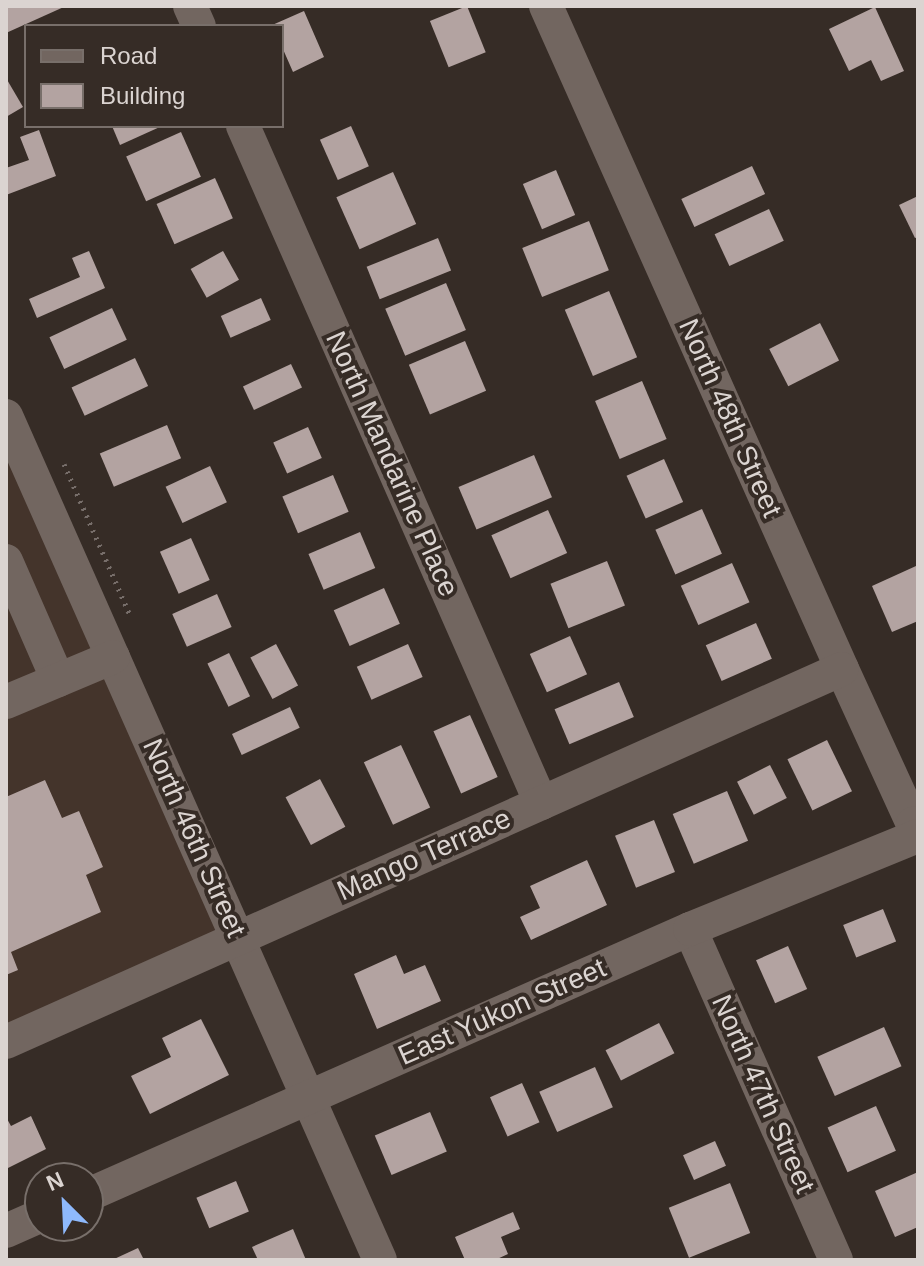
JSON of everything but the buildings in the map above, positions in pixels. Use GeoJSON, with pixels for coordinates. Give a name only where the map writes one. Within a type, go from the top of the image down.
{"type":"FeatureCollection","features":[{"type":"Feature","properties":{"kind":"street","name":"North 48th Street"},"geometry":{"type":"LineString","coordinates":[[546,6],[842,669],[913,824],[918,823]]}},
{"type":"Feature","properties":{"kind":"street","name":"North Mandarine Place"},"geometry":{"type":"LineString","coordinates":[[244,128],[541,803]]}},
{"type":"Feature","properties":{"kind":"street","name":"North 46th Street"},"geometry":{"type":"LineString","coordinates":[[6,416],[380,1260]]}},
{"type":"Feature","properties":{"kind":"street"},"geometry":{"type":"LineString","coordinates":[[6,561],[58,680]]}},
{"type":"Feature","properties":{"kind":"street"},"geometry":{"type":"LineString","coordinates":[[8,696],[58,680],[113,657]]}},
{"type":"Feature","properties":{"kind":"street","name":"Mango Terrace"},"geometry":{"type":"LineString","coordinates":[[6,1042],[842,669]]}},
{"type":"Feature","properties":{"kind":"street","name":"East Yukon Street"},"geometry":{"type":"LineString","coordinates":[[104,1188],[690,929],[918,836]]}},
{"type":"Feature","properties":{"kind":"street","name":"North 47th Street"},"geometry":{"type":"LineString","coordinates":[[690,929],[836,1260]]}},
{"type":"Feature","properties":{"kind":"shaded area"},"geometry":{"type":"Polygon","coordinates":[[[6,451],[220,930],[6,1025],[6,451]]]}}]}
